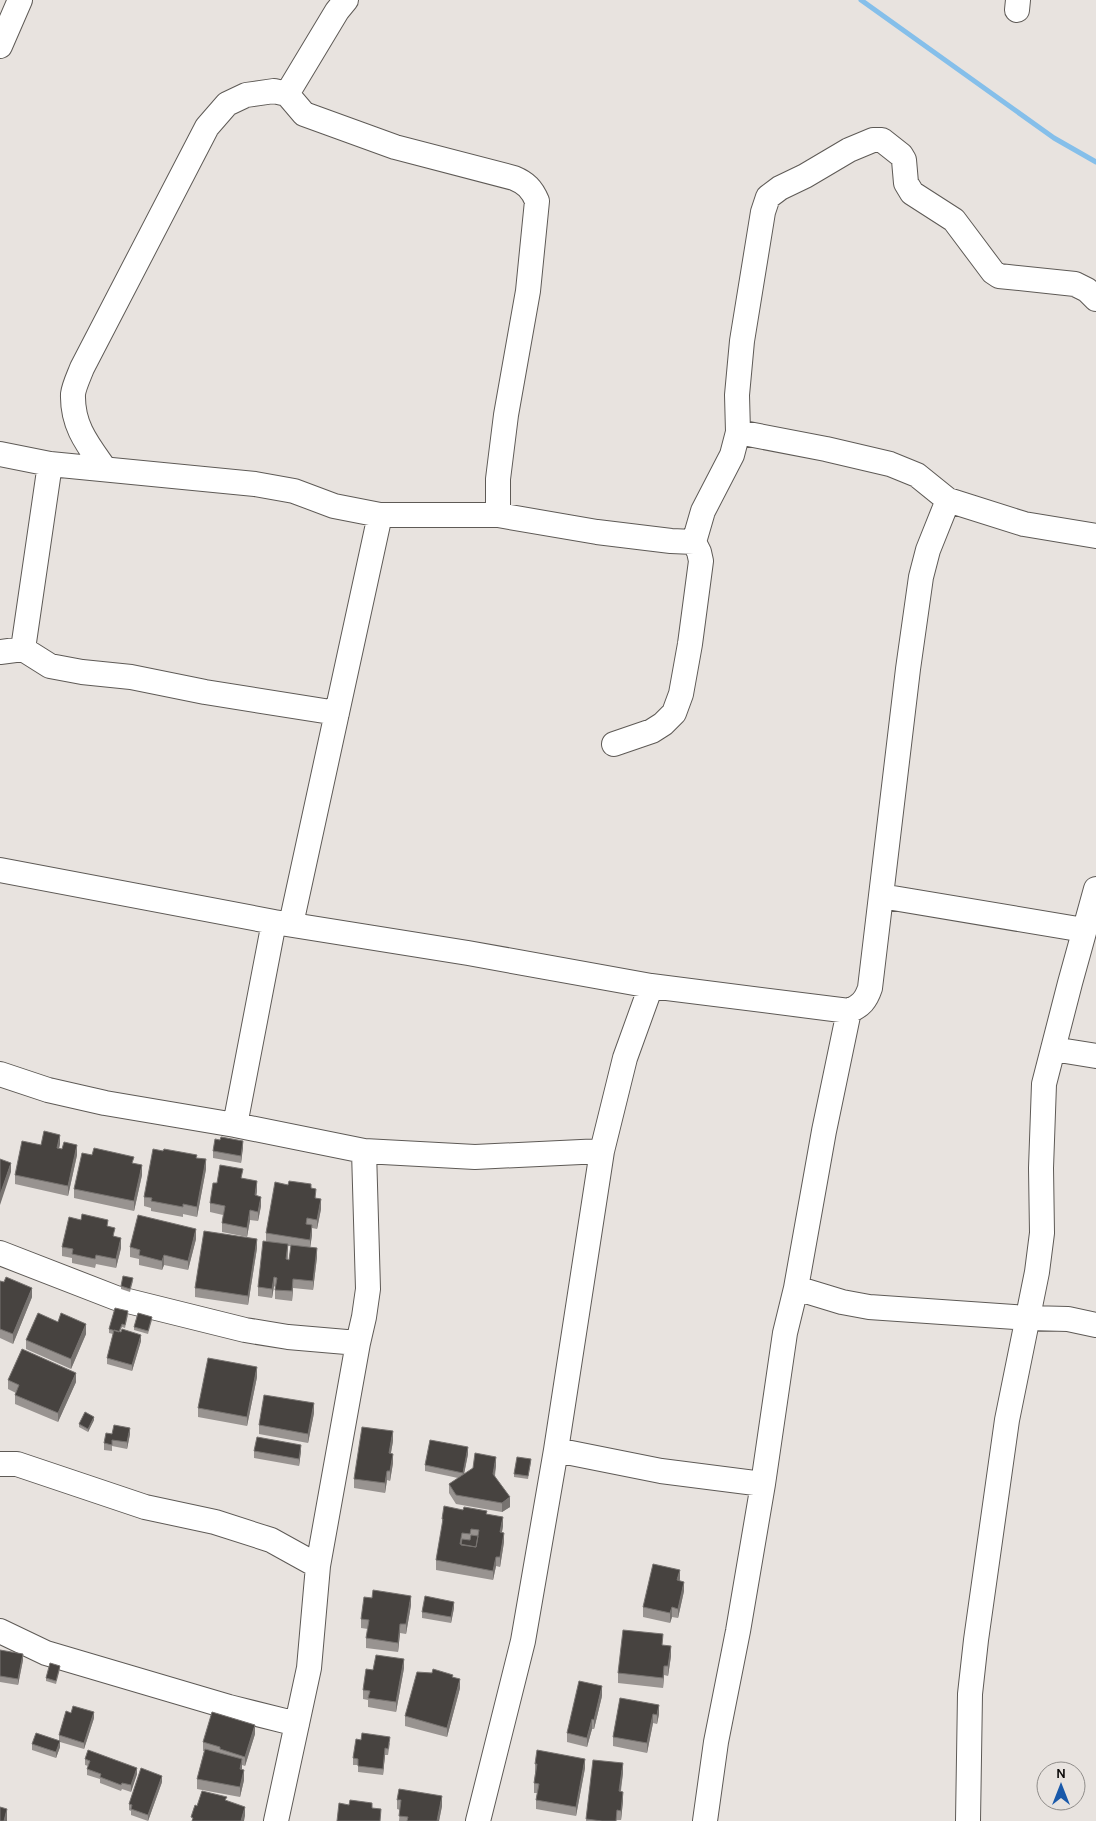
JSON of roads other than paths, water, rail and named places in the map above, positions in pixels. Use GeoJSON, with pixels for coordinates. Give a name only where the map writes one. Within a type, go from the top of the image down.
{"type":"FeatureCollection","features":[{"type":"Feature","properties":{"kind":"street"},"geometry":{"type":"LineString","coordinates":[[0,46],[20,0]]}},
{"type":"Feature","properties":{"kind":"street"},"geometry":{"type":"LineString","coordinates":[[287,94],[337,11],[346,0]]}},
{"type":"Feature","properties":{"kind":"street"},"geometry":{"type":"LineString","coordinates":[[105,469],[82,437],[76,419],[73,393],[82,368],[207,128],[227,104],[246,95],[274,92],[287,94],[304,114],[395,147],[514,178],[524,182],[532,192],[537,202],[528,290],[504,434],[498,479],[498,515]]}},
{"type":"Feature","properties":{"kind":"street"},"geometry":{"type":"LineString","coordinates":[[614,744],[652,731],[663,724],[674,713],[681,694],[701,561],[700,552],[694,542],[703,511],[732,455],[738,432],[737,395],[742,341],[763,212],[768,197],[780,188],[806,176],[849,150],[873,140],[882,140],[901,154],[904,160],[906,183],[912,193],[954,220],[993,272],[999,276],[1075,284],[1087,290],[1096,299]]}},
{"type":"Feature","properties":{"kind":"street"},"geometry":{"type":"LineString","coordinates":[[738,432],[890,464],[917,475],[948,500],[1024,524],[1096,536]]}},
{"type":"Feature","properties":{"kind":"street"},"geometry":{"type":"LineString","coordinates":[[0,454],[50,464],[255,484],[294,492],[334,506],[380,515],[498,515],[597,532],[694,542]]}},
{"type":"Feature","properties":{"kind":"street"},"geometry":{"type":"LineString","coordinates":[[23,649],[50,464]]}},
{"type":"Feature","properties":{"kind":"street"},"geometry":{"type":"LineString","coordinates":[[0,870],[282,923],[651,986],[849,1011],[860,1006],[870,988],[908,668],[921,577],[928,550],[948,500]]}},
{"type":"Feature","properties":{"kind":"street"},"geometry":{"type":"LineString","coordinates":[[235,1125],[282,923],[337,713],[380,515]]}},
{"type":"Feature","properties":{"kind":"street"},"geometry":{"type":"LineString","coordinates":[[0,652],[23,649],[50,666],[82,672],[131,677],[205,692],[337,713]]}},
{"type":"Feature","properties":{"kind":"street"},"geometry":{"type":"LineString","coordinates":[[968,1821],[970,1694],[976,1640],[1007,1420],[1037,1272],[1042,1233],[1041,1168],[1044,1092],[1053,1049],[1096,889]]}},
{"type":"Feature","properties":{"kind":"street"},"geometry":{"type":"LineString","coordinates":[[881,896],[1084,930]]}},
{"type":"Feature","properties":{"kind":"street"},"geometry":{"type":"LineString","coordinates":[[478,1821],[523,1641],[556,1450],[602,1151],[625,1058],[651,986]]}},
{"type":"Feature","properties":{"kind":"street"},"geometry":{"type":"LineString","coordinates":[[705,1821],[716,1742],[738,1631],[763,1484],[785,1333],[796,1288],[824,1131],[849,1011]]}},
{"type":"Feature","properties":{"kind":"street"},"geometry":{"type":"LineString","coordinates":[[1053,1049],[1096,1056]]}},
{"type":"Feature","properties":{"kind":"street"},"geometry":{"type":"LineString","coordinates":[[0,1074],[48,1090],[105,1103],[235,1125],[364,1151],[475,1157],[602,1151]]}},
{"type":"Feature","properties":{"kind":"street"},"geometry":{"type":"LineString","coordinates":[[276,1821],[309,1668],[318,1566],[368,1289],[364,1151]]}},
{"type":"Feature","properties":{"kind":"street"},"geometry":{"type":"LineString","coordinates":[[0,1254],[116,1298],[135,1303],[245,1330],[288,1337],[358,1343]]}},
{"type":"Feature","properties":{"kind":"street"},"geometry":{"type":"LineString","coordinates":[[796,1288],[842,1302],[869,1307],[1068,1319],[1096,1326]]}},
{"type":"Feature","properties":{"kind":"street"},"geometry":{"type":"LineString","coordinates":[[556,1450],[661,1471],[763,1484]]}},
{"type":"Feature","properties":{"kind":"street"},"geometry":{"type":"LineString","coordinates":[[0,1464],[17,1464],[145,1506],[215,1522],[271,1540],[318,1566]]}},
{"type":"Feature","properties":{"kind":"street"},"geometry":{"type":"LineString","coordinates":[[0,1631],[46,1653],[229,1707],[297,1724]]}},
{"type":"Feature","properties":{"kind":"waterway"},"geometry":{"type":"LineString","coordinates":[[861,0],[1054,138],[1096,162]]}}]}
